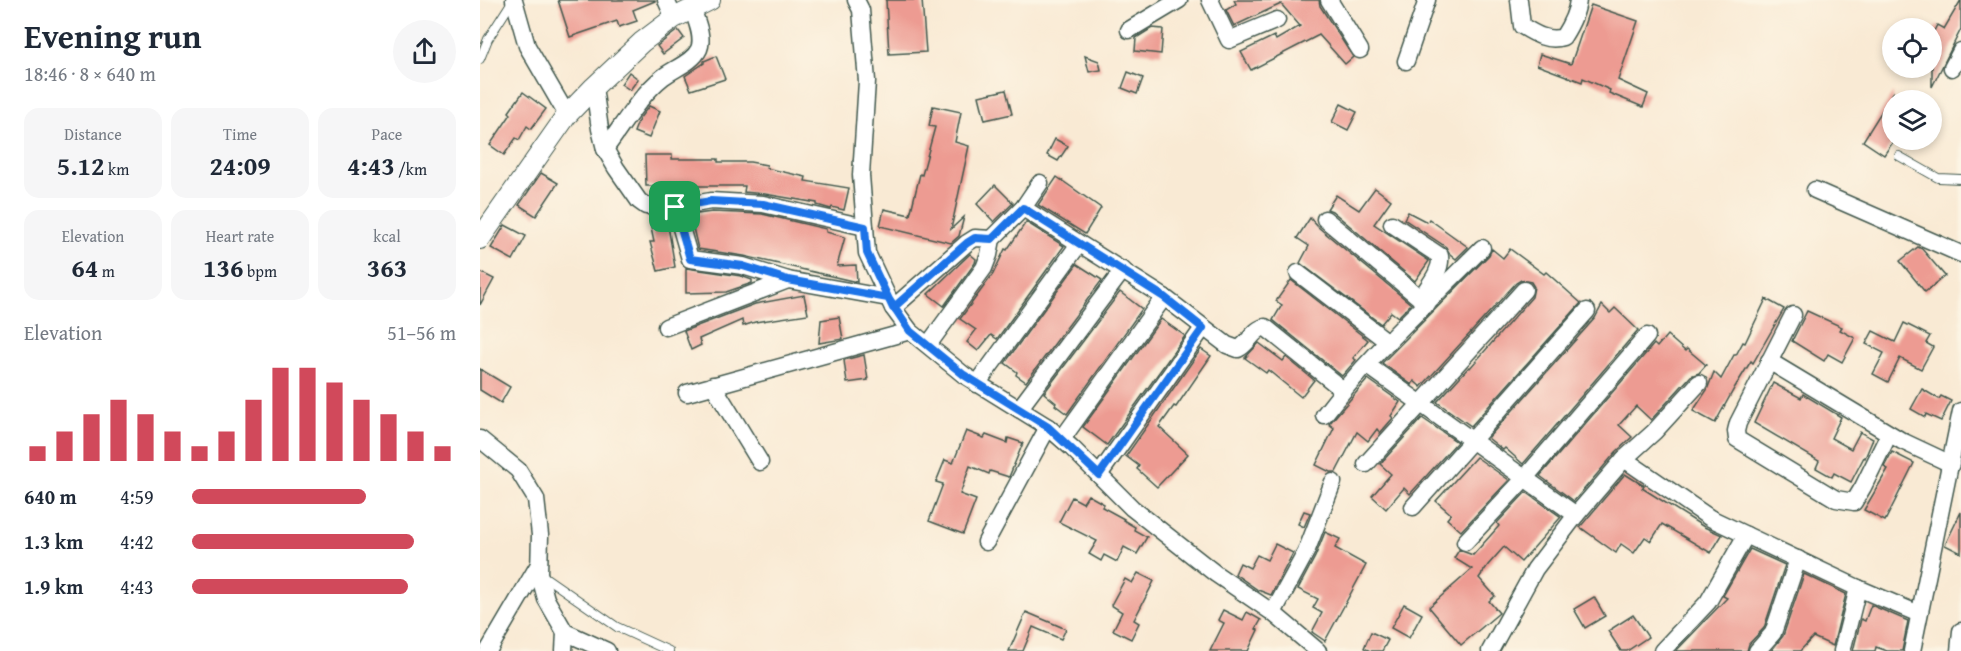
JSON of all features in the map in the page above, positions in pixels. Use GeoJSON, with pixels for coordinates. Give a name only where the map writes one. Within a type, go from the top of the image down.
{"type":"FeatureCollection","features":[{"type":"Feature","properties":{"kind":"street"},"geometry":{"type":"LineString","coordinates":[[514,0],[527,45],[567,116]]}},
{"type":"Feature","properties":{"kind":"street"},"geometry":{"type":"LineString","coordinates":[[856,0],[861,10],[867,81],[861,175],[867,253],[891,303],[910,331],[977,384],[1048,427],[1132,508],[1182,549],[1273,613],[1318,651]]}},
{"type":"Feature","properties":{"kind":"street"},"geometry":{"type":"LineString","coordinates":[[1129,30],[1179,0]]}},
{"type":"Feature","properties":{"kind":"street"},"geometry":{"type":"LineString","coordinates":[[1210,0],[1229,40],[1277,20]]}},
{"type":"Feature","properties":{"kind":"street"},"geometry":{"type":"LineString","coordinates":[[1329,0],[1360,50]]}},
{"type":"Feature","properties":{"kind":"street"},"geometry":{"type":"LineString","coordinates":[[1406,61],[1427,0]]}},
{"type":"Feature","properties":{"kind":"street"},"geometry":{"type":"LineString","coordinates":[[1519,0],[1522,26],[1547,39],[1554,40],[1563,37],[1569,28],[1577,9],[1578,0]]}},
{"type":"Feature","properties":{"kind":"street"},"geometry":{"type":"LineString","coordinates":[[480,239],[567,116],[594,87],[642,42],[670,9],[701,4],[700,47],[694,57],[661,78],[641,100],[605,149]]}},
{"type":"Feature","properties":{"kind":"street"},"geometry":{"type":"LineString","coordinates":[[1952,68],[1961,51]]}},
{"type":"Feature","properties":{"kind":"street"},"geometry":{"type":"LineString","coordinates":[[594,87],[605,149],[639,201],[646,206],[675,207],[711,201],[763,204],[865,227]]}},
{"type":"Feature","properties":{"kind":"street"},"geometry":{"type":"LineString","coordinates":[[928,345],[984,268],[990,255],[992,239],[1023,208],[1040,183]]}},
{"type":"Feature","properties":{"kind":"street"},"geometry":{"type":"LineString","coordinates":[[1815,190],[1961,254]]}},
{"type":"Feature","properties":{"kind":"street"},"geometry":{"type":"LineString","coordinates":[[675,207],[690,259],[743,266],[788,280],[891,303]]}},
{"type":"Feature","properties":{"kind":"street"},"geometry":{"type":"LineString","coordinates":[[1023,208],[1164,297],[1227,345],[1238,349],[1245,346],[1259,328],[1265,327],[1343,390]]}},
{"type":"Feature","properties":{"kind":"street"},"geometry":{"type":"LineString","coordinates":[[1325,219],[1424,301]]}},
{"type":"Feature","properties":{"kind":"street"},"geometry":{"type":"LineString","coordinates":[[1392,224],[1440,256],[1441,263],[1424,301]]}},
{"type":"Feature","properties":{"kind":"street"},"geometry":{"type":"LineString","coordinates":[[891,303],[967,243],[975,238],[992,239]]}},
{"type":"Feature","properties":{"kind":"street"},"geometry":{"type":"LineString","coordinates":[[977,384],[1079,244]]}},
{"type":"Feature","properties":{"kind":"street"},"geometry":{"type":"LineString","coordinates":[[1324,415],[1343,390],[1424,301],[1482,248]]}},
{"type":"Feature","properties":{"kind":"street"},"geometry":{"type":"LineString","coordinates":[[1019,409],[1123,270]]}},
{"type":"Feature","properties":{"kind":"street"},"geometry":{"type":"LineString","coordinates":[[1298,273],[1388,342]]}},
{"type":"Feature","properties":{"kind":"street"},"geometry":{"type":"LineString","coordinates":[[666,327],[788,280]]}},
{"type":"Feature","properties":{"kind":"street"},"geometry":{"type":"LineString","coordinates":[[1366,464],[1524,290]]}},
{"type":"Feature","properties":{"kind":"street"},"geometry":{"type":"LineString","coordinates":[[1062,439],[1164,297]]}},
{"type":"Feature","properties":{"kind":"street"},"geometry":{"type":"LineString","coordinates":[[1413,507],[1587,311]]}},
{"type":"Feature","properties":{"kind":"street"},"geometry":{"type":"LineString","coordinates":[[1793,315],[1736,431],[1737,439],[1836,499],[1854,501],[1889,434]]}},
{"type":"Feature","properties":{"kind":"street"},"geometry":{"type":"LineString","coordinates":[[1099,475],[1203,328]]}},
{"type":"Feature","properties":{"kind":"street"},"geometry":{"type":"LineString","coordinates":[[687,393],[910,331]]}},
{"type":"Feature","properties":{"kind":"street"},"geometry":{"type":"LineString","coordinates":[[1465,542],[1524,479],[1647,336]]}},
{"type":"Feature","properties":{"kind":"street"},"geometry":{"type":"LineString","coordinates":[[1769,361],[1889,434],[1951,464]]}},
{"type":"Feature","properties":{"kind":"street"},"geometry":{"type":"LineString","coordinates":[[1367,365],[1576,515]]}},
{"type":"Feature","properties":{"kind":"street"},"geometry":{"type":"LineString","coordinates":[[1490,651],[1535,569],[1576,515],[1624,459],[1654,432],[1699,383]]}},
{"type":"Feature","properties":{"kind":"street"},"geometry":{"type":"LineString","coordinates":[[713,385],[760,462]]}},
{"type":"Feature","properties":{"kind":"street"},"geometry":{"type":"LineString","coordinates":[[1912,651],[1960,422]]}},
{"type":"Feature","properties":{"kind":"street"},"geometry":{"type":"LineString","coordinates":[[986,542],[1048,427]]}},
{"type":"Feature","properties":{"kind":"street"},"geometry":{"type":"LineString","coordinates":[[480,439],[518,470],[536,499],[540,535],[539,569],[546,599],[565,632],[564,651]]}},
{"type":"Feature","properties":{"kind":"street"},"geometry":{"type":"LineString","coordinates":[[1624,459],[1710,518],[1858,588],[1919,614]]}},
{"type":"Feature","properties":{"kind":"street"},"geometry":{"type":"LineString","coordinates":[[1273,613],[1306,552],[1333,482]]}},
{"type":"Feature","properties":{"kind":"street"},"geometry":{"type":"LineString","coordinates":[[1662,651],[1708,602],[1746,535]]}},
{"type":"Feature","properties":{"kind":"street"},"geometry":{"type":"LineString","coordinates":[[1757,651],[1773,633],[1798,559]]}},
{"type":"Feature","properties":{"kind":"street"},"geometry":{"type":"LineString","coordinates":[[488,651],[539,569]]}},
{"type":"Feature","properties":{"kind":"street"},"geometry":{"type":"LineString","coordinates":[[1842,651],[1858,588]]}},
{"type":"Feature","properties":{"kind":"street"},"geometry":{"type":"LineString","coordinates":[[1959,651],[1961,631]]}},
{"type":"Feature","properties":{"kind":"street"},"geometry":{"type":"LineString","coordinates":[[565,632],[607,651]]}},
{"type":"Feature","properties":{"kind":"lane"},"geometry":{"type":"LineString","coordinates":[[480,59],[488,39],[514,0]]}},
{"type":"Feature","properties":{"kind":"lane"},"geometry":{"type":"LineString","coordinates":[[1899,156],[1938,178],[1961,179]]}},
{"type":"Feature","properties":{"kind":"lane"},"geometry":{"type":"LineString","coordinates":[[539,569],[617,627],[669,651]]}},
{"type":"Feature","properties":{"kind":"building"},"geometry":{"type":"Polygon","coordinates":[[[558,0],[655,1],[633,10],[637,21],[619,27],[617,21],[570,37],[558,0]]]}},
{"type":"Feature","properties":{"kind":"building"},"geometry":{"type":"Polygon","coordinates":[[[886,0],[922,0],[926,52],[889,54],[886,0]]]}},
{"type":"Feature","properties":{"kind":"building"},"geometry":{"type":"Polygon","coordinates":[[[1234,0],[1319,0],[1320,6],[1353,57],[1345,64],[1319,35],[1251,70],[1241,52],[1274,36],[1276,40],[1300,26],[1281,4],[1234,26],[1226,10],[1236,4],[1234,0]]]}},
{"type":"Feature","properties":{"kind":"building"},"geometry":{"type":"Polygon","coordinates":[[[1961,0],[1961,29],[1942,67],[1942,28],[1944,29],[1961,0]]]}},
{"type":"Feature","properties":{"kind":"building"},"geometry":{"type":"Polygon","coordinates":[[[1591,5],[1638,21],[1618,80],[1648,94],[1643,107],[1609,93],[1610,90],[1583,78],[1582,82],[1537,65],[1540,54],[1571,64],[1591,5]]]}},
{"type":"Feature","properties":{"kind":"building"},"geometry":{"type":"Polygon","coordinates":[[[1152,28],[1163,29],[1161,54],[1135,51],[1136,38],[1152,28]]]}},
{"type":"Feature","properties":{"kind":"building"},"geometry":{"type":"Polygon","coordinates":[[[678,30],[684,38],[663,54],[657,46],[678,30]]]}},
{"type":"Feature","properties":{"kind":"building"},"geometry":{"type":"Polygon","coordinates":[[[716,56],[725,79],[691,90],[685,76],[704,61],[716,56]]]}},
{"type":"Feature","properties":{"kind":"building"},"geometry":{"type":"Polygon","coordinates":[[[1085,56],[1099,61],[1101,70],[1089,72],[1085,56]]]}},
{"type":"Feature","properties":{"kind":"building"},"geometry":{"type":"Polygon","coordinates":[[[629,72],[638,79],[630,90],[621,84],[629,72]]]}},
{"type":"Feature","properties":{"kind":"building"},"geometry":{"type":"Polygon","coordinates":[[[1128,72],[1143,78],[1137,94],[1122,88],[1128,72]]]}},
{"type":"Feature","properties":{"kind":"building"},"geometry":{"type":"Polygon","coordinates":[[[1006,90],[1012,114],[985,120],[979,96],[1006,90]]]}},
{"type":"Feature","properties":{"kind":"building"},"geometry":{"type":"Polygon","coordinates":[[[523,92],[546,109],[531,129],[527,126],[519,140],[516,138],[504,155],[490,145],[523,92]]]}},
{"type":"Feature","properties":{"kind":"building"},"geometry":{"type":"Polygon","coordinates":[[[1341,104],[1357,112],[1348,130],[1332,122],[1341,104]]]}},
{"type":"Feature","properties":{"kind":"building"},"geometry":{"type":"Polygon","coordinates":[[[649,106],[660,111],[649,138],[634,132],[639,119],[649,106]]]}},
{"type":"Feature","properties":{"kind":"building"},"geometry":{"type":"Polygon","coordinates":[[[933,106],[961,112],[955,142],[969,146],[951,229],[964,217],[959,236],[951,243],[880,226],[884,209],[910,215],[935,127],[929,126],[933,106]]]}},
{"type":"Feature","properties":{"kind":"building"},"geometry":{"type":"Polygon","coordinates":[[[1882,111],[1882,150],[1887,150],[1884,155],[1863,141],[1882,111]]]}},
{"type":"Feature","properties":{"kind":"building"},"geometry":{"type":"Polygon","coordinates":[[[1055,139],[1068,146],[1058,161],[1047,155],[1055,139]]]}},
{"type":"Feature","properties":{"kind":"building"},"geometry":{"type":"Polygon","coordinates":[[[645,155],[672,155],[672,159],[750,162],[806,177],[805,181],[849,188],[844,210],[832,207],[831,209],[817,205],[817,203],[744,192],[745,186],[646,186],[645,155]]]}},
{"type":"Feature","properties":{"kind":"building"},"geometry":{"type":"Polygon","coordinates":[[[541,173],[558,183],[536,216],[519,205],[541,173]]]}},
{"type":"Feature","properties":{"kind":"building"},"geometry":{"type":"Polygon","coordinates":[[[1057,177],[1101,208],[1085,234],[1038,205],[1057,177]]]}},
{"type":"Feature","properties":{"kind":"building"},"geometry":{"type":"Polygon","coordinates":[[[995,185],[1013,203],[994,222],[977,204],[995,185]]]}},
{"type":"Feature","properties":{"kind":"building"},"geometry":{"type":"Polygon","coordinates":[[[1375,188],[1391,200],[1374,224],[1429,261],[1415,281],[1327,209],[1336,195],[1359,210],[1375,188]]]}},
{"type":"Feature","properties":{"kind":"building"},"geometry":{"type":"Polygon","coordinates":[[[712,212],[762,214],[826,229],[826,232],[845,237],[837,266],[856,265],[857,282],[744,256],[698,249],[690,215],[712,212]]]}},
{"type":"Feature","properties":{"kind":"building"},"geometry":{"type":"Polygon","coordinates":[[[1408,212],[1427,222],[1429,219],[1468,247],[1456,259],[1446,247],[1404,219],[1408,212]]]}},
{"type":"Feature","properties":{"kind":"building"},"geometry":{"type":"Polygon","coordinates":[[[1310,218],[1411,304],[1398,317],[1391,312],[1381,324],[1300,263],[1309,246],[1297,238],[1310,218]]]}},
{"type":"Feature","properties":{"kind":"building"},"geometry":{"type":"Polygon","coordinates":[[[667,220],[675,267],[658,271],[650,242],[654,242],[650,223],[667,220]]]}},
{"type":"Feature","properties":{"kind":"building"},"geometry":{"type":"Polygon","coordinates":[[[1026,222],[1064,246],[997,339],[991,335],[978,351],[967,342],[976,330],[960,319],[993,274],[1005,249],[1007,250],[1026,222]]]}},
{"type":"Feature","properties":{"kind":"building"},"geometry":{"type":"Polygon","coordinates":[[[505,225],[526,236],[513,260],[491,248],[505,225]]]}},
{"type":"Feature","properties":{"kind":"building"},"geometry":{"type":"Polygon","coordinates":[[[1918,247],[1945,276],[1925,292],[1900,261],[1918,247]]]}},
{"type":"Feature","properties":{"kind":"building"},"geometry":{"type":"Polygon","coordinates":[[[1492,249],[1503,258],[1510,249],[1544,274],[1546,272],[1581,303],[1471,426],[1437,402],[1532,297],[1534,287],[1531,282],[1521,280],[1516,283],[1421,387],[1414,381],[1412,385],[1382,363],[1489,255],[1492,249]]]}},
{"type":"Feature","properties":{"kind":"building"},"geometry":{"type":"Polygon","coordinates":[[[970,254],[976,259],[975,263],[944,306],[928,294],[970,254]]]}},
{"type":"Feature","properties":{"kind":"building"},"geometry":{"type":"Polygon","coordinates":[[[1077,264],[1102,280],[1026,382],[1005,363],[1077,264]]]}},
{"type":"Feature","properties":{"kind":"building"},"geometry":{"type":"Polygon","coordinates":[[[686,268],[741,276],[752,280],[752,283],[726,292],[686,293],[686,268]]]}},
{"type":"Feature","properties":{"kind":"building"},"geometry":{"type":"Polygon","coordinates":[[[480,272],[494,279],[480,305],[480,272]]]}},
{"type":"Feature","properties":{"kind":"building"},"geometry":{"type":"Polygon","coordinates":[[[1291,280],[1368,340],[1353,358],[1356,360],[1342,376],[1273,320],[1282,305],[1276,301],[1291,280]]]}},
{"type":"Feature","properties":{"kind":"building"},"geometry":{"type":"Polygon","coordinates":[[[1120,292],[1142,309],[1067,414],[1044,393],[1120,292]]]}},
{"type":"Feature","properties":{"kind":"building"},"geometry":{"type":"Polygon","coordinates":[[[804,295],[808,314],[743,326],[742,320],[699,339],[701,345],[691,350],[684,331],[755,304],[804,295]]]}},
{"type":"Feature","properties":{"kind":"building"},"geometry":{"type":"Polygon","coordinates":[[[1766,299],[1784,309],[1715,423],[1693,411],[1707,390],[1714,372],[1721,379],[1734,355],[1743,342],[1745,343],[1766,299]]]}},
{"type":"Feature","properties":{"kind":"building"},"geometry":{"type":"Polygon","coordinates":[[[1602,305],[1610,313],[1615,308],[1638,330],[1523,464],[1505,448],[1503,450],[1488,438],[1595,318],[1602,305]]]}},
{"type":"Feature","properties":{"kind":"building"},"geometry":{"type":"Polygon","coordinates":[[[1807,311],[1842,327],[1840,330],[1855,338],[1842,362],[1828,354],[1824,361],[1792,341],[1807,311]]]}},
{"type":"Feature","properties":{"kind":"building"},"geometry":{"type":"Polygon","coordinates":[[[839,317],[843,339],[819,343],[821,320],[839,317]]]}},
{"type":"Feature","properties":{"kind":"building"},"geometry":{"type":"Polygon","coordinates":[[[1161,319],[1185,336],[1107,445],[1083,427],[1161,319]]]}},
{"type":"Feature","properties":{"kind":"building"},"geometry":{"type":"Polygon","coordinates":[[[1904,323],[1930,336],[1926,343],[1933,347],[1921,369],[1900,358],[1888,382],[1873,374],[1884,353],[1866,344],[1873,331],[1895,342],[1904,323]]]}},
{"type":"Feature","properties":{"kind":"building"},"geometry":{"type":"Polygon","coordinates":[[[1667,335],[1706,365],[1699,373],[1691,376],[1651,420],[1636,406],[1619,425],[1632,437],[1574,501],[1540,476],[1654,344],[1657,347],[1667,335]]]}},
{"type":"Feature","properties":{"kind":"building"},"geometry":{"type":"Polygon","coordinates":[[[1259,343],[1283,361],[1286,357],[1314,380],[1301,397],[1268,370],[1266,373],[1245,358],[1259,343]]]}},
{"type":"Feature","properties":{"kind":"building"},"geometry":{"type":"Polygon","coordinates":[[[1201,349],[1211,356],[1176,407],[1174,406],[1159,427],[1188,454],[1157,487],[1137,469],[1139,466],[1126,456],[1201,349]]]}},
{"type":"Feature","properties":{"kind":"building"},"geometry":{"type":"Polygon","coordinates":[[[864,355],[868,380],[847,383],[844,360],[864,355]]]}},
{"type":"Feature","properties":{"kind":"building"},"geometry":{"type":"Polygon","coordinates":[[[480,369],[510,387],[501,403],[480,390],[480,369]]]}},
{"type":"Feature","properties":{"kind":"building"},"geometry":{"type":"Polygon","coordinates":[[[1368,379],[1400,402],[1391,416],[1393,418],[1380,433],[1377,429],[1368,441],[1357,432],[1336,472],[1330,472],[1316,465],[1334,428],[1329,424],[1368,379]]]}},
{"type":"Feature","properties":{"kind":"building"},"geometry":{"type":"Polygon","coordinates":[[[1773,383],[1801,398],[1803,394],[1841,417],[1831,438],[1851,449],[1860,432],[1873,439],[1851,482],[1834,473],[1832,477],[1816,468],[1819,461],[1754,423],[1773,383]]]}},
{"type":"Feature","properties":{"kind":"building"},"geometry":{"type":"Polygon","coordinates":[[[1922,389],[1939,399],[1941,396],[1951,401],[1941,421],[1926,414],[1925,417],[1911,409],[1922,389]]]}},
{"type":"Feature","properties":{"kind":"building"},"geometry":{"type":"Polygon","coordinates":[[[1422,418],[1457,442],[1410,494],[1404,488],[1386,509],[1372,496],[1391,474],[1380,464],[1422,418]]]}},
{"type":"Feature","properties":{"kind":"building"},"geometry":{"type":"Polygon","coordinates":[[[966,431],[1007,443],[1008,438],[1023,443],[1009,477],[990,471],[989,474],[970,466],[960,494],[976,500],[963,534],[929,521],[943,484],[936,482],[945,460],[953,463],[966,431]]]}},
{"type":"Feature","properties":{"kind":"building"},"geometry":{"type":"Polygon","coordinates":[[[1892,452],[1914,463],[1885,521],[1864,510],[1888,469],[1884,467],[1892,452]]]}},
{"type":"Feature","properties":{"kind":"building"},"geometry":{"type":"Polygon","coordinates":[[[1476,457],[1509,480],[1461,531],[1447,519],[1451,514],[1436,501],[1476,457]]]}},
{"type":"Feature","properties":{"kind":"building"},"geometry":{"type":"Polygon","coordinates":[[[1625,474],[1644,486],[1642,488],[1704,527],[1722,535],[1711,553],[1662,524],[1651,541],[1645,537],[1634,553],[1621,544],[1616,553],[1580,527],[1625,474]]]}},
{"type":"Feature","properties":{"kind":"building"},"geometry":{"type":"Polygon","coordinates":[[[1526,492],[1561,517],[1521,562],[1504,547],[1488,565],[1479,578],[1495,596],[1489,601],[1499,613],[1461,645],[1429,607],[1472,569],[1454,558],[1459,550],[1473,555],[1499,526],[1497,523],[1526,492]]]}},
{"type":"Feature","properties":{"kind":"building"},"geometry":{"type":"Polygon","coordinates":[[[1088,495],[1104,504],[1102,507],[1124,519],[1135,527],[1134,530],[1147,537],[1137,554],[1124,547],[1117,562],[1104,555],[1101,561],[1089,554],[1097,541],[1059,522],[1072,497],[1083,503],[1088,495]]]}},
{"type":"Feature","properties":{"kind":"building"},"geometry":{"type":"Polygon","coordinates":[[[1304,511],[1310,513],[1304,527],[1298,524],[1304,511]]]}},
{"type":"Feature","properties":{"kind":"building"},"geometry":{"type":"Polygon","coordinates":[[[1961,512],[1961,553],[1945,545],[1961,512]]]}},
{"type":"Feature","properties":{"kind":"building"},"geometry":{"type":"Polygon","coordinates":[[[1325,532],[1340,539],[1335,548],[1366,565],[1325,641],[1312,632],[1322,613],[1313,608],[1318,599],[1298,589],[1325,532]]]}},
{"type":"Feature","properties":{"kind":"building"},"geometry":{"type":"Polygon","coordinates":[[[1275,544],[1293,553],[1271,595],[1258,590],[1235,574],[1240,563],[1250,568],[1257,555],[1267,560],[1275,544]]]}},
{"type":"Feature","properties":{"kind":"building"},"geometry":{"type":"Polygon","coordinates":[[[1750,549],[1785,565],[1764,628],[1749,644],[1747,651],[1676,651],[1727,598],[1723,596],[1750,549]]]}},
{"type":"Feature","properties":{"kind":"building"},"geometry":{"type":"Polygon","coordinates":[[[1138,573],[1154,581],[1134,620],[1139,623],[1131,639],[1113,630],[1122,612],[1111,605],[1125,579],[1132,583],[1138,573]]]}},
{"type":"Feature","properties":{"kind":"building"},"geometry":{"type":"Polygon","coordinates":[[[1804,574],[1846,594],[1833,646],[1813,637],[1800,651],[1771,651],[1783,636],[1804,574]]]}},
{"type":"Feature","properties":{"kind":"building"},"geometry":{"type":"Polygon","coordinates":[[[1594,597],[1605,616],[1585,628],[1574,609],[1594,597]]]}},
{"type":"Feature","properties":{"kind":"building"},"geometry":{"type":"Polygon","coordinates":[[[1404,604],[1422,614],[1409,638],[1391,628],[1404,604]]]}},
{"type":"Feature","properties":{"kind":"building"},"geometry":{"type":"Polygon","coordinates":[[[1871,605],[1908,621],[1902,651],[1887,651],[1876,647],[1875,651],[1853,651],[1861,619],[1865,621],[1871,605]]]}},
{"type":"Feature","properties":{"kind":"building"},"geometry":{"type":"Polygon","coordinates":[[[1223,610],[1243,620],[1247,612],[1261,620],[1248,651],[1210,651],[1224,623],[1218,620],[1223,610]]]}},
{"type":"Feature","properties":{"kind":"building"},"geometry":{"type":"Polygon","coordinates":[[[1026,612],[1066,629],[1061,639],[1033,627],[1023,651],[1009,651],[1026,612]]]}},
{"type":"Feature","properties":{"kind":"building"},"geometry":{"type":"Polygon","coordinates":[[[1633,615],[1648,637],[1627,651],[1621,651],[1608,631],[1633,615]]]}},
{"type":"Feature","properties":{"kind":"building"},"geometry":{"type":"Polygon","coordinates":[[[1371,632],[1388,640],[1382,651],[1370,651],[1364,648],[1371,632]]]}},
{"type":"Feature","properties":{"kind":"route"},"geometry":{"type":"LineString","coordinates":[[675,207],[690,259],[743,266],[788,280],[888,298],[893,308],[910,331],[964,375],[1048,427],[1099,475],[1203,328],[1164,297],[1023,208],[992,239],[975,238],[967,243],[893,308],[867,253],[865,227],[763,204],[711,201],[675,207]]}}]}
